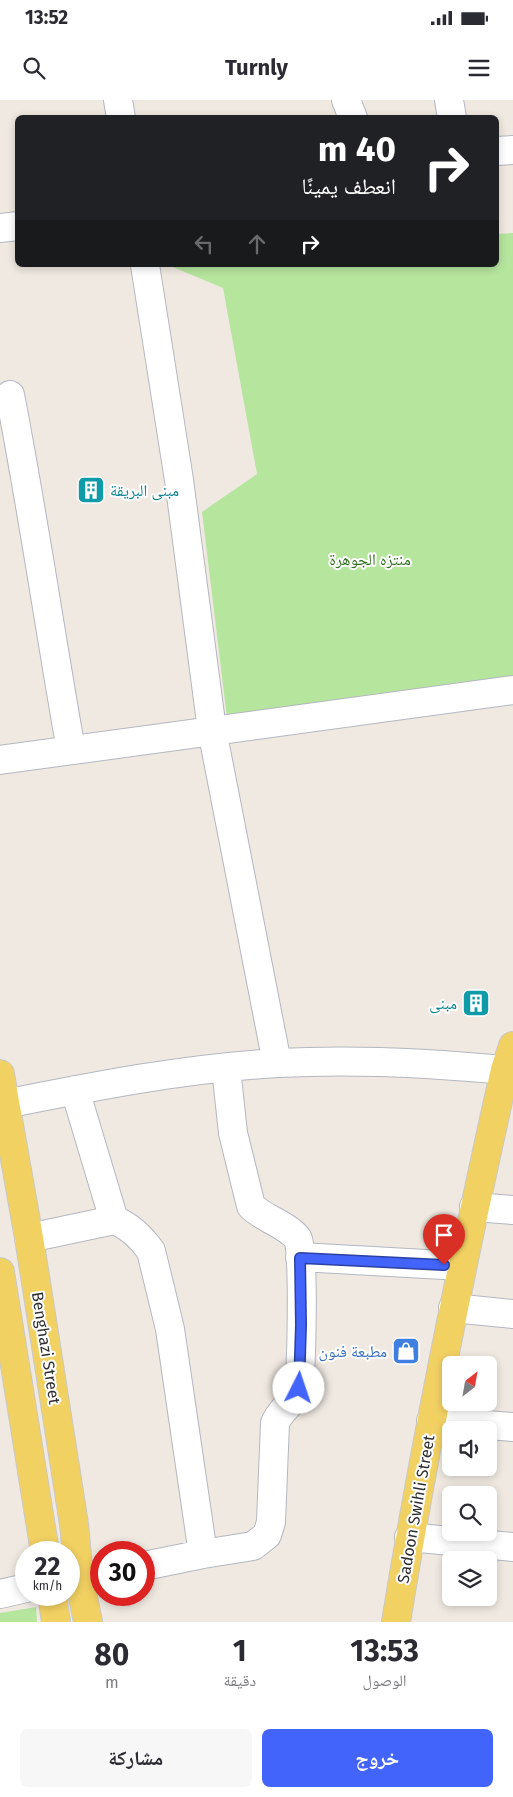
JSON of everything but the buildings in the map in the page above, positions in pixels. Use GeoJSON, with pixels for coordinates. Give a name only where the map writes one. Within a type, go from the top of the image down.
{"type":"FeatureCollection","features":[{"type":"Feature","properties":{"kind":"main road","name":"Sadoon Swihli Street"},"geometry":{"type":"LineString","coordinates":[[396,1622],[452,1308],[474,1207],[510,1062]]}},
{"type":"Feature","properties":{"kind":"main road","name":"Benghazi Street"},"geometry":{"type":"LineString","coordinates":[[0,1074],[29,1238],[74,1524],[90,1575],[88,1622]]}},
{"type":"Feature","properties":{"kind":"main road","name":"Benghazi Street"},"geometry":{"type":"LineString","coordinates":[[0,1272],[8,1367],[43,1541]]}},
{"type":"Feature","properties":{"kind":"street"},"geometry":{"type":"LineString","coordinates":[[118,100],[120,115]]}},
{"type":"Feature","properties":{"kind":"street"},"geometry":{"type":"LineString","coordinates":[[346,100],[352,115]]}},
{"type":"Feature","properties":{"kind":"street"},"geometry":{"type":"LineString","coordinates":[[449,100],[452,115]]}},
{"type":"Feature","properties":{"kind":"street"},"geometry":{"type":"LineString","coordinates":[[499,151],[513,150]]}},
{"type":"Feature","properties":{"kind":"street"},"geometry":{"type":"LineString","coordinates":[[0,228],[15,226]]}},
{"type":"Feature","properties":{"kind":"street"},"geometry":{"type":"LineString","coordinates":[[145,267],[179,480],[212,730],[277,1063]]}},
{"type":"Feature","properties":{"kind":"street"},"geometry":{"type":"LineString","coordinates":[[10,395],[30,499],[47,614],[71,750]]}},
{"type":"Feature","properties":{"kind":"street"},"geometry":{"type":"LineString","coordinates":[[0,760],[513,690]]}},
{"type":"Feature","properties":{"kind":"street"},"geometry":{"type":"LineString","coordinates":[[5,1104],[75,1090],[188,1072],[277,1063],[354,1061],[510,1062]]}},
{"type":"Feature","properties":{"kind":"street"},"geometry":{"type":"LineString","coordinates":[[155,1564],[253,1546],[267,1535],[271,1522],[275,1423],[281,1411],[294,1398],[299,1388],[301,1325],[299,1242],[294,1234],[258,1214],[248,1199],[233,1132],[226,1068]]}},
{"type":"Feature","properties":{"kind":"street"},"geometry":{"type":"LineString","coordinates":[[75,1090],[114,1220]]}},
{"type":"Feature","properties":{"kind":"street"},"geometry":{"type":"LineString","coordinates":[[474,1207],[513,1210]]}},
{"type":"Feature","properties":{"kind":"street"},"geometry":{"type":"LineString","coordinates":[[29,1238],[114,1220],[125,1224],[144,1240],[151,1251],[170,1329],[203,1554]]}},
{"type":"Feature","properties":{"kind":"street"},"geometry":{"type":"LineString","coordinates":[[300,1258],[462,1266]]}},
{"type":"Feature","properties":{"kind":"street"},"geometry":{"type":"LineString","coordinates":[[452,1308],[513,1314]]}},
{"type":"Feature","properties":{"kind":"street"},"geometry":{"type":"LineString","coordinates":[[431,1421],[513,1426]]}},
{"type":"Feature","properties":{"kind":"street"},"geometry":{"type":"LineString","coordinates":[[410,1537],[513,1547]]}},
{"type":"Feature","properties":{"kind":"street"},"geometry":{"type":"LineString","coordinates":[[0,1594],[15,1591]]}},
{"type":"Feature","properties":{"kind":"green space","name":"منتزه الجوهرة"},"geometry":{"type":"Polygon","coordinates":[[[513,233],[513,680],[228,726],[202,512],[257,474],[223,288],[173,267],[499,267],[499,234],[513,233]]]}},
{"type":"Feature","properties":{"kind":"green space"},"geometry":{"type":"Polygon","coordinates":[[[36,1607],[37,1622],[0,1622],[0,1613],[36,1607]]]}},
{"type":"Feature","properties":{"kind":"place","name":"مبنى البريقة"},"geometry":{"type":"Point","coordinates":[91,490]}},
{"type":"Feature","properties":{"kind":"place","name":"مبنى"},"geometry":{"type":"Point","coordinates":[476,1003]}},
{"type":"Feature","properties":{"kind":"place","name":"مطبعة فنون"},"geometry":{"type":"Point","coordinates":[406,1351]}},
{"type":"Feature","properties":{"kind":"route"},"geometry":{"type":"LineString","coordinates":[[299,1388],[301,1325],[300,1258],[444,1265]]}}]}
